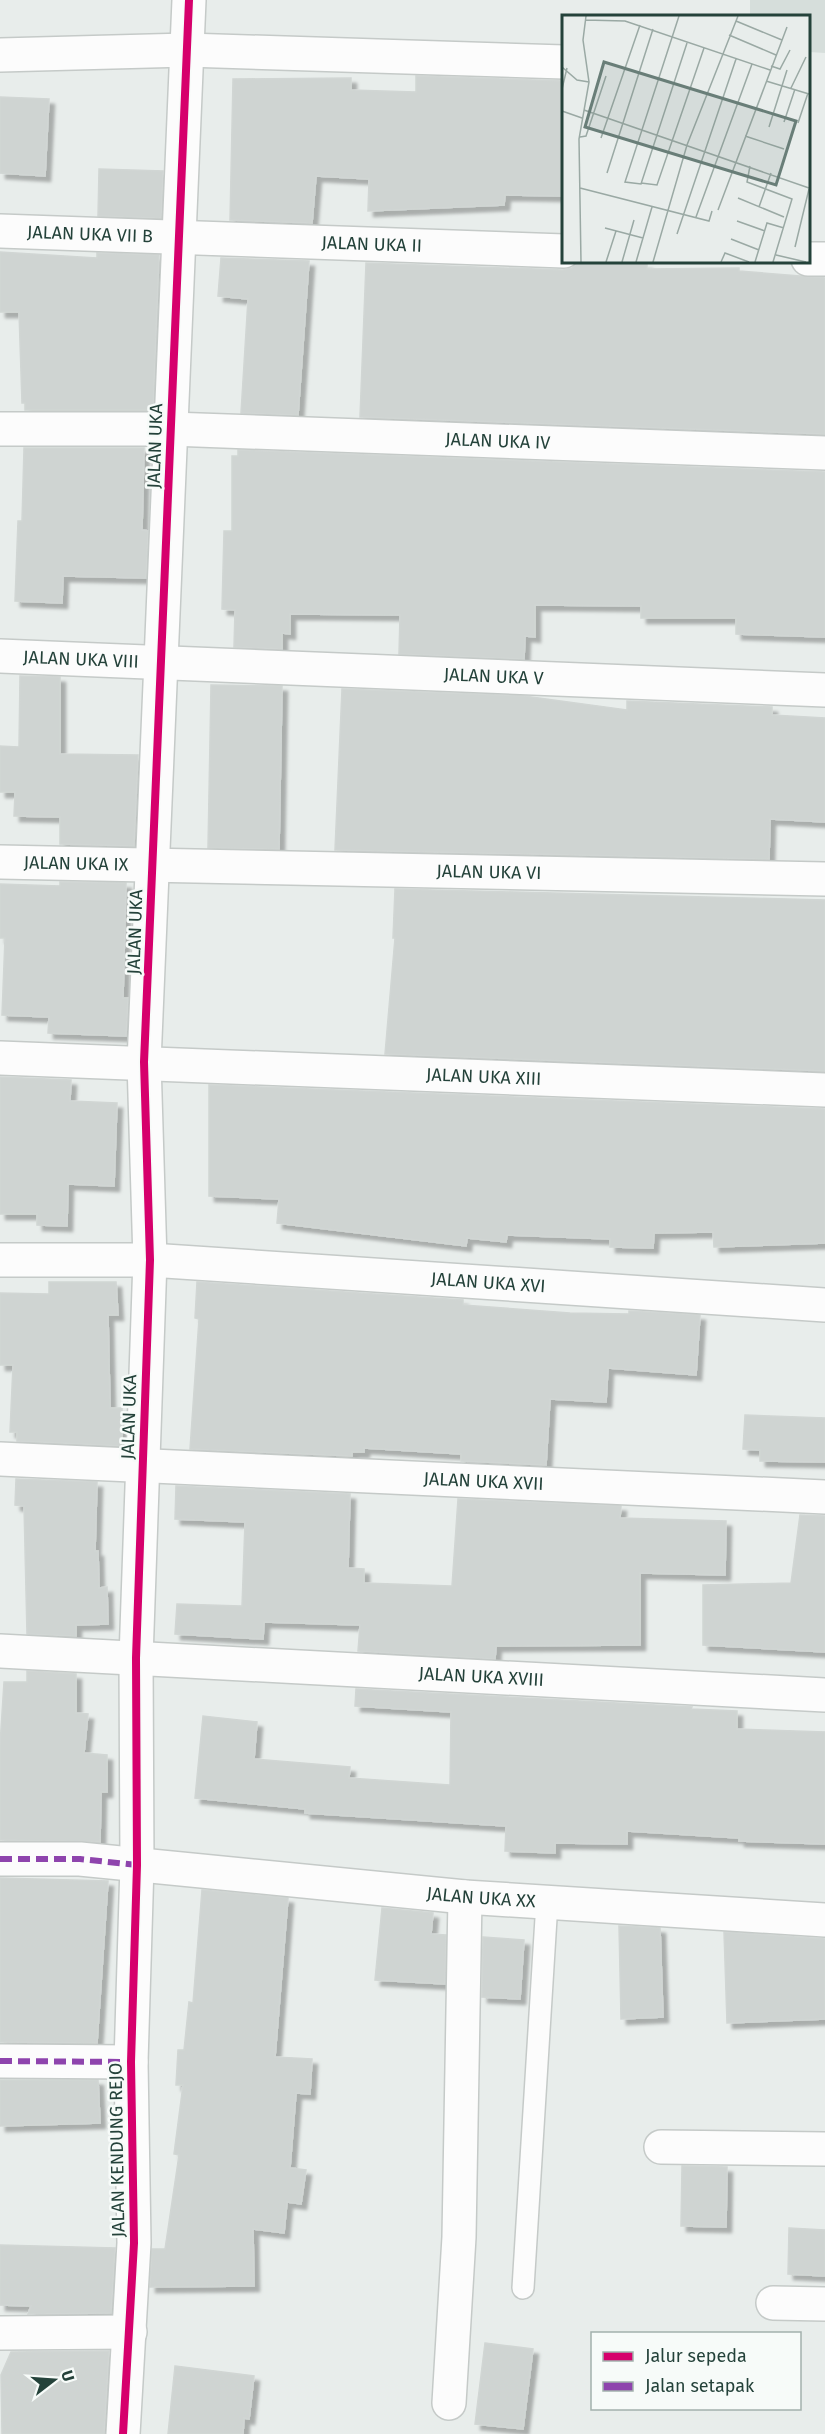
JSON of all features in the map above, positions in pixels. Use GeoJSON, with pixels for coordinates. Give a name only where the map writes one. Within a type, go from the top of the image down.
{"type":"FeatureCollection","features":[{"type":"Feature","properties":{"kind":"street","name":"JALAN UKA"},"geometry":{"type":"LineString","coordinates":[[137,1865],[136,1658],[150,1260],[144,1062],[189,0]]}},
{"type":"Feature","properties":{"kind":"street"},"geometry":{"type":"LineString","coordinates":[[0,55],[188,50],[562,62]]}},
{"type":"Feature","properties":{"kind":"street","name":"JALAN UKA VII B"},"geometry":{"type":"LineString","coordinates":[[0,231],[179,238]]}},
{"type":"Feature","properties":{"kind":"street","name":"JALAN UKA II"},"geometry":{"type":"LineString","coordinates":[[179,238],[562,251]]}},
{"type":"Feature","properties":{"kind":"street","name":"JALAN UKA IV"},"geometry":{"type":"LineString","coordinates":[[0,429],[171,429],[825,453]]}},
{"type":"Feature","properties":{"kind":"street","name":"JALAN UKA VIII"},"geometry":{"type":"LineString","coordinates":[[0,656],[161,662]]}},
{"type":"Feature","properties":{"kind":"street","name":"JALAN UKA V"},"geometry":{"type":"LineString","coordinates":[[161,662],[825,690]]}},
{"type":"Feature","properties":{"kind":"street","name":"JALAN UKA IX"},"geometry":{"type":"LineString","coordinates":[[0,862],[153,864]]}},
{"type":"Feature","properties":{"kind":"street","name":"JALAN UKA VI"},"geometry":{"type":"LineString","coordinates":[[153,864],[825,879]]}},
{"type":"Feature","properties":{"kind":"street","name":"JALAN UKA XIII"},"geometry":{"type":"LineString","coordinates":[[0,1058],[825,1090]]}},
{"type":"Feature","properties":{"kind":"street","name":"JALAN UKA XVI"},"geometry":{"type":"LineString","coordinates":[[0,1260],[150,1260],[825,1305]]}},
{"type":"Feature","properties":{"kind":"street","name":"JALAN UKA XVII"},"geometry":{"type":"LineString","coordinates":[[0,1459],[142,1463],[825,1497]]}},
{"type":"Feature","properties":{"kind":"street","name":"JALAN UKA XVIII"},"geometry":{"type":"LineString","coordinates":[[0,1651],[825,1695]]}},
{"type":"Feature","properties":{"kind":"street","name":"JALAN UKA XX"},"geometry":{"type":"LineString","coordinates":[[0,1859],[80,1860],[465,1897],[825,1920]]}},
{"type":"Feature","properties":{"kind":"street","name":"JALAN KENDUNG REJO"},"geometry":{"type":"LineString","coordinates":[[123,2434],[134,2232],[131,2062],[137,1865]]}},
{"type":"Feature","properties":{"kind":"street"},"geometry":{"type":"LineString","coordinates":[[450,2403],[459,2237],[465,1897]]}},
{"type":"Feature","properties":{"kind":"street"},"geometry":{"type":"LineString","coordinates":[[0,2061],[131,2062]]}},
{"type":"Feature","properties":{"kind":"street"},"geometry":{"type":"LineString","coordinates":[[661,2147],[825,2150]]}},
{"type":"Feature","properties":{"kind":"street"},"geometry":{"type":"LineString","coordinates":[[773,2303],[825,2304]]}},
{"type":"Feature","properties":{"kind":"street"},"geometry":{"type":"LineString","coordinates":[[0,2333],[130,2332]]}},
{"type":"Feature","properties":{"kind":"lane"},"geometry":{"type":"LineString","coordinates":[[523,2288],[547,1902]]}},
{"type":"Feature","properties":{"kind":"shaded area"},"geometry":{"type":"Polygon","coordinates":[[[750,0],[825,0],[825,53],[810,52],[810,15],[750,15],[750,0]]]}},
{"type":"Feature","properties":{"kind":"building"},"geometry":{"type":"Polygon","coordinates":[[[416,76],[562,81],[562,196],[505,195],[504,205],[368,211],[369,179],[316,176],[312,223],[230,220],[233,79],[351,78],[351,90],[416,92],[416,76]]]}},
{"type":"Feature","properties":{"kind":"building"},"geometry":{"type":"Polygon","coordinates":[[[0,97],[49,99],[45,176],[0,173],[0,97]]]}},
{"type":"Feature","properties":{"kind":"building"},"geometry":{"type":"Polygon","coordinates":[[[99,169],[163,171],[161,218],[98,216],[99,169]]]}},
{"type":"Feature","properties":{"kind":"building"},"geometry":{"type":"Polygon","coordinates":[[[0,252],[97,258],[97,253],[159,255],[153,410],[25,410],[25,403],[22,403],[19,312],[0,312],[0,252]]]}},
{"type":"Feature","properties":{"kind":"building"},"geometry":{"type":"Polygon","coordinates":[[[221,258],[309,261],[298,415],[241,413],[248,299],[218,296],[221,258]]]}},
{"type":"Feature","properties":{"kind":"building"},"geometry":{"type":"Polygon","coordinates":[[[579,262],[647,264],[647,269],[739,268],[739,271],[825,278],[825,434],[360,417],[366,263],[563,270],[572,268],[579,262]]]}},
{"type":"Feature","properties":{"kind":"building"},"geometry":{"type":"Polygon","coordinates":[[[24,448],[144,448],[142,530],[148,531],[146,578],[63,576],[62,603],[15,601],[18,521],[22,521],[24,448]]]}},
{"type":"Feature","properties":{"kind":"building"},"geometry":{"type":"Polygon","coordinates":[[[238,450],[825,472],[825,637],[736,634],[736,618],[641,618],[641,606],[535,605],[535,637],[525,636],[524,659],[399,654],[400,615],[290,614],[290,634],[282,633],[282,649],[234,647],[235,610],[222,609],[224,531],[232,531],[232,456],[238,456],[238,450]]]}},
{"type":"Feature","properties":{"kind":"building"},"geometry":{"type":"Polygon","coordinates":[[[20,676],[60,677],[60,754],[138,755],[134,846],[60,844],[60,817],[14,816],[15,792],[0,792],[0,746],[19,747],[20,676]]]}},
{"type":"Feature","properties":{"kind":"building"},"geometry":{"type":"Polygon","coordinates":[[[211,685],[282,686],[279,849],[208,848],[211,685]]]}},
{"type":"Feature","properties":{"kind":"building"},"geometry":{"type":"Polygon","coordinates":[[[342,689],[524,696],[627,710],[627,701],[772,707],[772,715],[825,718],[825,822],[770,819],[769,859],[335,850],[342,689]]]}},
{"type":"Feature","properties":{"kind":"building"},"geometry":{"type":"Polygon","coordinates":[[[60,882],[126,883],[123,998],[128,998],[126,1036],[48,1033],[49,1017],[2,1015],[5,938],[0,938],[0,884],[60,886],[60,882]]]}},
{"type":"Feature","properties":{"kind":"building"},"geometry":{"type":"Polygon","coordinates":[[[395,889],[825,900],[825,1071],[385,1054],[395,938],[393,938],[395,889]]]}},
{"type":"Feature","properties":{"kind":"building"},"geometry":{"type":"Polygon","coordinates":[[[0,1077],[71,1080],[70,1101],[117,1103],[114,1186],[68,1184],[67,1226],[37,1225],[37,1214],[0,1214],[0,1077]]]}},
{"type":"Feature","properties":{"kind":"building"},"geometry":{"type":"Polygon","coordinates":[[[209,1085],[825,1109],[825,1243],[714,1247],[713,1232],[654,1233],[653,1248],[610,1247],[610,1239],[507,1235],[506,1242],[467,1238],[466,1246],[277,1223],[279,1199],[209,1196],[209,1085]]]}},
{"type":"Feature","properties":{"kind":"building"},"geometry":{"type":"Polygon","coordinates":[[[49,1282],[116,1282],[118,1315],[108,1315],[110,1408],[122,1408],[122,1446],[17,1441],[17,1432],[10,1432],[13,1365],[0,1365],[0,1293],[49,1294],[49,1282]]]}},
{"type":"Feature","properties":{"kind":"building"},"geometry":{"type":"Polygon","coordinates":[[[197,1282],[463,1300],[463,1305],[570,1313],[629,1314],[629,1311],[700,1315],[696,1375],[608,1368],[606,1402],[550,1399],[546,1465],[461,1461],[461,1454],[364,1448],[364,1452],[352,1452],[352,1456],[190,1449],[199,1319],[195,1318],[197,1282]]]}},
{"type":"Feature","properties":{"kind":"building"},"geometry":{"type":"Polygon","coordinates":[[[745,1415],[825,1418],[825,1462],[760,1461],[760,1450],[743,1449],[745,1415]]]}},
{"type":"Feature","properties":{"kind":"building"},"geometry":{"type":"Polygon","coordinates":[[[16,1479],[97,1482],[95,1551],[98,1551],[99,1588],[107,1587],[108,1624],[76,1625],[76,1636],[27,1634],[24,1506],[15,1505],[16,1479]]]}},
{"type":"Feature","properties":{"kind":"building"},"geometry":{"type":"Polygon","coordinates":[[[176,1486],[350,1494],[348,1568],[364,1569],[364,1583],[452,1586],[458,1499],[621,1506],[620,1518],[726,1521],[725,1575],[640,1573],[640,1645],[496,1646],[495,1659],[358,1651],[360,1625],[264,1622],[263,1639],[175,1634],[177,1604],[242,1606],[245,1522],[175,1519],[176,1486]]]}},
{"type":"Feature","properties":{"kind":"building"},"geometry":{"type":"Polygon","coordinates":[[[800,1515],[825,1516],[825,1652],[703,1645],[703,1585],[791,1583],[800,1515]]]}},
{"type":"Feature","properties":{"kind":"building"},"geometry":{"type":"Polygon","coordinates":[[[27,1671],[76,1674],[76,1713],[88,1714],[84,1753],[107,1755],[107,1792],[101,1792],[100,1842],[0,1840],[0,1745],[4,1682],[27,1682],[27,1671]]]}},
{"type":"Feature","properties":{"kind":"building"},"geometry":{"type":"Polygon","coordinates":[[[356,1689],[737,1711],[737,1729],[825,1732],[825,1844],[739,1841],[739,1838],[627,1831],[627,1844],[555,1843],[555,1853],[505,1851],[506,1826],[305,1813],[305,1809],[195,1798],[203,1716],[257,1722],[254,1759],[350,1767],[349,1778],[450,1785],[451,1712],[355,1706],[356,1689]]]}},
{"type":"Feature","properties":{"kind":"building"},"geometry":{"type":"Polygon","coordinates":[[[0,1878],[108,1881],[97,2043],[0,2042],[0,1878]]]}},
{"type":"Feature","properties":{"kind":"building"},"geometry":{"type":"Polygon","coordinates":[[[202,1890],[288,1898],[275,2057],[312,2059],[310,2094],[296,2093],[290,2168],[306,2170],[301,2204],[287,2202],[284,2233],[253,2229],[254,2286],[150,2287],[152,2249],[165,2249],[179,2155],[174,2154],[183,2085],[176,2085],[178,2050],[184,2050],[189,2002],[193,2003],[202,1890]]]}},
{"type":"Feature","properties":{"kind":"building"},"geometry":{"type":"Polygon","coordinates":[[[382,1908],[433,1913],[431,1934],[446,1935],[445,1984],[375,1980],[382,1908]]]}},
{"type":"Feature","properties":{"kind":"building"},"geometry":{"type":"Polygon","coordinates":[[[619,1926],[660,1928],[663,2017],[621,2019],[619,1926]]]}},
{"type":"Feature","properties":{"kind":"building"},"geometry":{"type":"Polygon","coordinates":[[[724,1932],[825,1939],[825,2019],[727,2023],[724,1932]]]}},
{"type":"Feature","properties":{"kind":"building"},"geometry":{"type":"Polygon","coordinates":[[[483,1937],[524,1940],[520,1999],[482,1997],[483,1937]]]}},
{"type":"Feature","properties":{"kind":"building"},"geometry":{"type":"Polygon","coordinates":[[[0,2080],[98,2080],[100,2123],[0,2126],[0,2080]]]}},
{"type":"Feature","properties":{"kind":"building"},"geometry":{"type":"Polygon","coordinates":[[[682,2166],[727,2167],[726,2227],[681,2226],[682,2166]]]}},
{"type":"Feature","properties":{"kind":"building"},"geometry":{"type":"Polygon","coordinates":[[[789,2228],[825,2230],[825,2276],[788,2274],[789,2228]]]}},
{"type":"Feature","properties":{"kind":"building"},"geometry":{"type":"Polygon","coordinates":[[[0,2245],[115,2248],[111,2313],[28,2314],[31,2306],[0,2305],[0,2245]]]}},
{"type":"Feature","properties":{"kind":"building"},"geometry":{"type":"Polygon","coordinates":[[[485,2343],[533,2349],[523,2429],[475,2424],[485,2343]]]}},
{"type":"Feature","properties":{"kind":"building"},"geometry":{"type":"Polygon","coordinates":[[[109,2351],[104,2434],[2,2434],[1,2375],[11,2352],[109,2351]]]}},
{"type":"Feature","properties":{"kind":"building"},"geometry":{"type":"Polygon","coordinates":[[[175,2366],[254,2376],[249,2419],[244,2418],[243,2434],[168,2434],[175,2366]]]}},
{"type":"Feature","properties":{"kind":"marked path"},"geometry":{"type":"LineString","coordinates":[[0,1859],[80,1859],[137,1865]]}},
{"type":"Feature","properties":{"kind":"marked path"},"geometry":{"type":"LineString","coordinates":[[0,2061],[131,2062]]}},
{"type":"Feature","properties":{"kind":"cycle path"},"geometry":{"type":"LineString","coordinates":[[123,2434],[134,2243],[131,2062],[137,1865],[136,1658],[150,1260],[144,1062],[189,0]]}}]}
